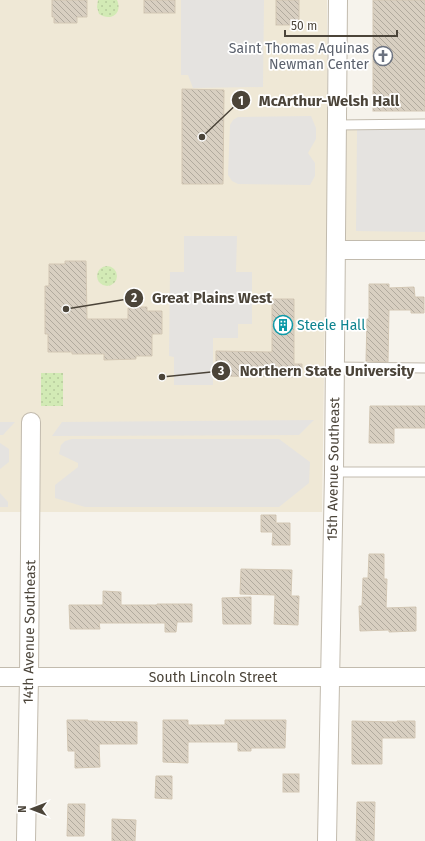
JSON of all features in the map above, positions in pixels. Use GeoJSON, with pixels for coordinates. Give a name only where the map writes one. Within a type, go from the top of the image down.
{"type":"FeatureCollection","features":[{"type":"Feature","properties":{"kind":"street","name":"15th Avenue Southeast"},"geometry":{"type":"LineString","coordinates":[[327,841],[334,472],[338,0]]}},
{"type":"Feature","properties":{"kind":"street"},"geometry":{"type":"LineString","coordinates":[[336,250],[425,250]]}},
{"type":"Feature","properties":{"kind":"street","name":"14th Avenue Southeast"},"geometry":{"type":"LineString","coordinates":[[26,841],[31,422]]}},
{"type":"Feature","properties":{"kind":"street","name":"South Lincoln Street"},"geometry":{"type":"LineString","coordinates":[[0,677],[425,677]]}},
{"type":"Feature","properties":{"kind":"lane"},"geometry":{"type":"LineString","coordinates":[[337,124],[425,124]]}},
{"type":"Feature","properties":{"kind":"lane"},"geometry":{"type":"LineString","coordinates":[[334,367],[425,368]]}},
{"type":"Feature","properties":{"kind":"lane"},"geometry":{"type":"LineString","coordinates":[[334,472],[425,472]]}},
{"type":"Feature","properties":{"kind":"shaded area"},"geometry":{"type":"Polygon","coordinates":[[[0,0],[327,0],[327,124],[425,124],[425,242],[326,241],[322,512],[0,512],[0,0]]]}},
{"type":"Feature","properties":{"kind":"shaded area"},"geometry":{"type":"Polygon","coordinates":[[[181,0],[264,0],[263,87],[193,88],[188,75],[181,75],[181,0]]]}},
{"type":"Feature","properties":{"kind":"shaded area"},"geometry":{"type":"Polygon","coordinates":[[[311,116],[316,128],[316,139],[308,153],[315,163],[315,176],[310,185],[238,184],[232,181],[228,175],[230,125],[233,120],[238,117],[311,116]]]}},
{"type":"Feature","properties":{"kind":"shaded area"},"geometry":{"type":"Polygon","coordinates":[[[357,129],[425,129],[425,232],[356,231],[357,129]]]}},
{"type":"Feature","properties":{"kind":"shaded area"},"geometry":{"type":"Polygon","coordinates":[[[184,236],[237,236],[236,272],[252,272],[252,324],[238,324],[238,338],[213,338],[213,385],[174,385],[174,357],[169,356],[170,272],[184,272],[184,236]]]}},
{"type":"Feature","properties":{"kind":"shaded area"},"geometry":{"type":"Polygon","coordinates":[[[314,420],[299,435],[52,436],[62,422],[314,420]]]}},
{"type":"Feature","properties":{"kind":"shaded area"},"geometry":{"type":"Polygon","coordinates":[[[0,422],[15,422],[3,435],[0,435],[0,422]]]}},
{"type":"Feature","properties":{"kind":"shaded area"},"geometry":{"type":"Polygon","coordinates":[[[72,439],[279,439],[310,462],[309,483],[279,507],[85,507],[55,498],[55,485],[78,467],[78,463],[59,454],[61,445],[65,441],[72,439]]]}},
{"type":"Feature","properties":{"kind":"shaded area"},"geometry":{"type":"Polygon","coordinates":[[[0,443],[9,449],[9,462],[0,469],[0,443]]]}},
{"type":"Feature","properties":{"kind":"shaded area"},"geometry":{"type":"Polygon","coordinates":[[[0,493],[8,502],[8,507],[0,507],[0,493]]]}},
{"type":"Feature","properties":{"kind":"green space"},"geometry":{"type":"Polygon","coordinates":[[[98,0],[117,0],[118,9],[115,15],[108,17],[99,14],[97,7],[98,0]]]}},
{"type":"Feature","properties":{"kind":"green space"},"geometry":{"type":"Polygon","coordinates":[[[103,266],[111,266],[117,272],[117,280],[111,286],[103,286],[97,280],[97,272],[103,266]]]}},
{"type":"Feature","properties":{"kind":"green space"},"geometry":{"type":"Polygon","coordinates":[[[41,373],[63,373],[63,406],[41,406],[41,373]]]}},
{"type":"Feature","properties":{"kind":"building"},"geometry":{"type":"Polygon","coordinates":[[[52,0],[87,0],[87,17],[77,17],[77,23],[54,23],[54,17],[52,17],[52,0]]]}},
{"type":"Feature","properties":{"kind":"building"},"geometry":{"type":"Polygon","coordinates":[[[144,0],[175,0],[175,13],[144,13],[144,0]]]}},
{"type":"Feature","properties":{"kind":"building"},"geometry":{"type":"Polygon","coordinates":[[[276,0],[299,0],[299,25],[276,25],[276,0]]]}},
{"type":"Feature","properties":{"kind":"building","name":"Saint Thomas Aquinas Newman Center"},"geometry":{"type":"Polygon","coordinates":[[[373,0],[425,0],[425,111],[373,111],[373,0]]]}},
{"type":"Feature","properties":{"kind":"building"},"geometry":{"type":"Polygon","coordinates":[[[182,89],[224,90],[223,184],[182,184],[182,89]]]}},
{"type":"Feature","properties":{"kind":"building"},"geometry":{"type":"Polygon","coordinates":[[[65,261],[86,261],[87,319],[128,319],[128,308],[132,307],[147,307],[147,311],[162,311],[162,334],[152,334],[152,356],[136,356],[136,359],[104,360],[104,354],[48,352],[48,334],[45,334],[45,286],[49,286],[49,264],[65,264],[65,261]]]}},
{"type":"Feature","properties":{"kind":"building"},"geometry":{"type":"Polygon","coordinates":[[[369,284],[389,284],[389,288],[414,287],[415,297],[424,297],[424,313],[411,313],[411,310],[389,310],[388,362],[366,361],[367,319],[369,319],[369,284]]]}},
{"type":"Feature","properties":{"kind":"building","name":"Steele Hall"},"geometry":{"type":"Polygon","coordinates":[[[272,299],[294,299],[294,364],[302,364],[302,377],[216,376],[216,351],[272,352],[272,299]]]}},
{"type":"Feature","properties":{"kind":"building"},"geometry":{"type":"Polygon","coordinates":[[[370,406],[425,406],[425,428],[394,428],[394,443],[369,443],[370,406]]]}},
{"type":"Feature","properties":{"kind":"building"},"geometry":{"type":"Polygon","coordinates":[[[261,515],[276,515],[276,523],[290,523],[290,545],[272,545],[273,532],[261,532],[261,515]]]}},
{"type":"Feature","properties":{"kind":"building"},"geometry":{"type":"Polygon","coordinates":[[[369,554],[384,554],[384,579],[387,579],[386,608],[416,607],[416,631],[360,631],[359,606],[362,606],[363,578],[368,578],[369,554]]]}},
{"type":"Feature","properties":{"kind":"building"},"geometry":{"type":"Polygon","coordinates":[[[241,569],[292,570],[291,596],[299,596],[298,625],[274,624],[275,595],[240,594],[241,569]]]}},
{"type":"Feature","properties":{"kind":"building"},"geometry":{"type":"Polygon","coordinates":[[[103,591],[121,592],[121,605],[192,604],[192,622],[177,622],[176,632],[165,632],[165,623],[99,623],[100,629],[70,629],[69,605],[103,605],[103,591]]]}},
{"type":"Feature","properties":{"kind":"building"},"geometry":{"type":"Polygon","coordinates":[[[251,597],[251,624],[223,624],[222,598],[251,597]]]}},
{"type":"Feature","properties":{"kind":"building"},"geometry":{"type":"Polygon","coordinates":[[[67,720],[137,722],[137,744],[99,744],[100,767],[75,768],[75,751],[68,751],[67,720]]]}},
{"type":"Feature","properties":{"kind":"building"},"geometry":{"type":"Polygon","coordinates":[[[163,720],[188,720],[188,725],[225,725],[225,720],[286,720],[285,748],[251,748],[251,751],[238,751],[238,742],[188,742],[188,763],[163,762],[163,720]]]}},
{"type":"Feature","properties":{"kind":"building"},"geometry":{"type":"Polygon","coordinates":[[[352,721],[415,721],[415,738],[382,738],[382,764],[352,764],[352,721]]]}},
{"type":"Feature","properties":{"kind":"building"},"geometry":{"type":"Polygon","coordinates":[[[283,774],[299,774],[299,792],[283,792],[283,774]]]}},
{"type":"Feature","properties":{"kind":"building"},"geometry":{"type":"Polygon","coordinates":[[[156,776],[172,776],[172,799],[155,798],[156,776]]]}},
{"type":"Feature","properties":{"kind":"building"},"geometry":{"type":"Polygon","coordinates":[[[357,802],[375,802],[374,841],[356,841],[357,802]]]}},
{"type":"Feature","properties":{"kind":"building"},"geometry":{"type":"Polygon","coordinates":[[[68,804],[85,804],[84,836],[67,836],[68,804]]]}},
{"type":"Feature","properties":{"kind":"building"},"geometry":{"type":"Polygon","coordinates":[[[112,819],[136,820],[135,841],[112,841],[112,819]]]}},
{"type":"Feature","properties":{"kind":"place","name":"Saint Thomas Aquinas Newman Center"},"geometry":{"type":"Point","coordinates":[383,56]}},
{"type":"Feature","properties":{"kind":"place","name":"McArthur-Welsh Hall"},"geometry":{"type":"Point","coordinates":[202,137]}},
{"type":"Feature","properties":{"kind":"place","name":"Great Plains West"},"geometry":{"type":"Point","coordinates":[66,309]}},
{"type":"Feature","properties":{"kind":"place","name":"Steele Hall"},"geometry":{"type":"Point","coordinates":[283,325]}},
{"type":"Feature","properties":{"kind":"place","name":"Northern State University"},"geometry":{"type":"Point","coordinates":[162,377]}}]}
